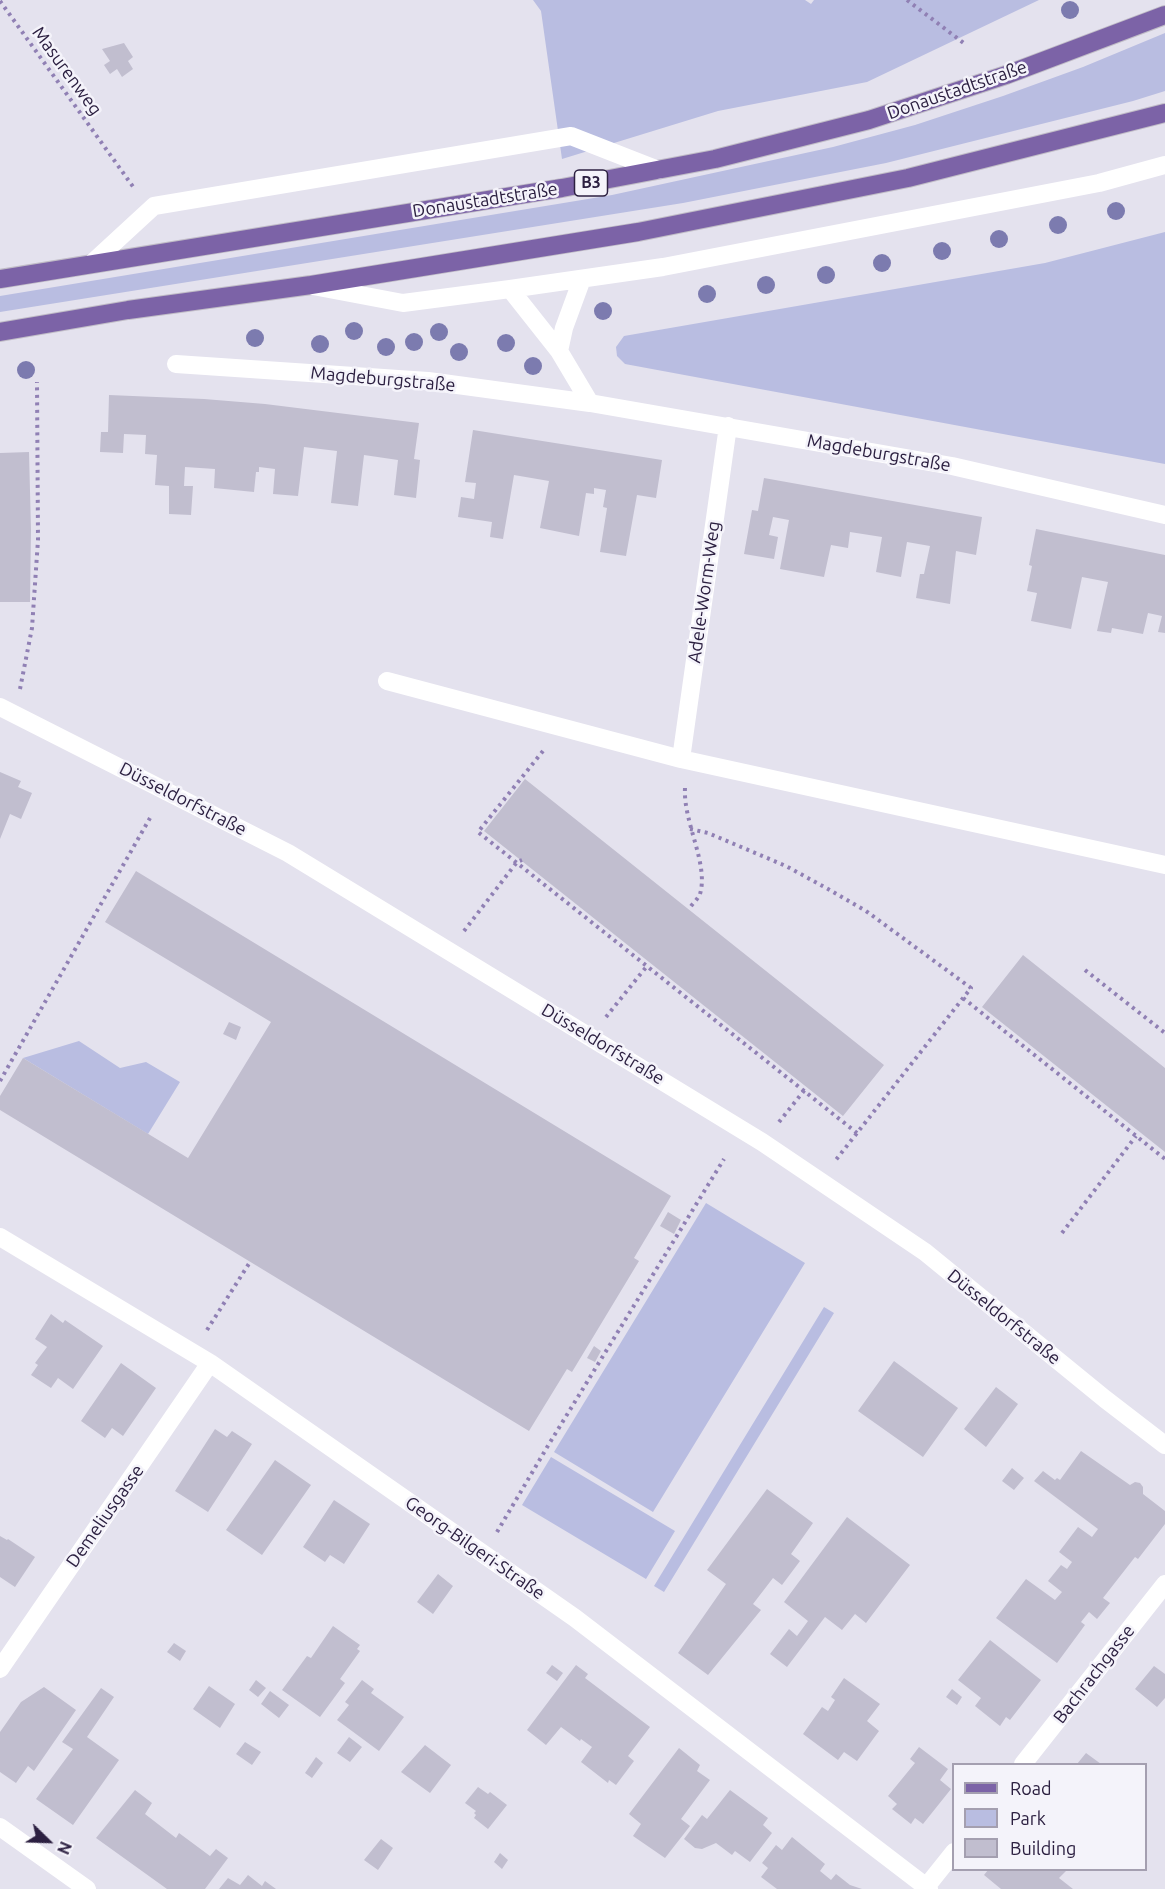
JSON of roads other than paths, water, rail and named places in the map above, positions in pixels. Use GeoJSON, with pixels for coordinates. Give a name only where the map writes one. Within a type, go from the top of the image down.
{"type":"FeatureCollection","features":[{"type":"Feature","properties":{"kind":"main road","name":"Donaustadtstraße"},"geometry":{"type":"LineString","coordinates":[[0,279],[562,188],[715,159],[869,120],[1006,75],[1165,15]]}},
{"type":"Feature","properties":{"kind":"main road"},"geometry":{"type":"LineString","coordinates":[[0,332],[128,310],[311,285],[638,232],[885,183],[1165,113]]}},
{"type":"Feature","properties":{"kind":"street"},"geometry":{"type":"LineString","coordinates":[[91,264],[154,206],[571,136],[658,170]]}},
{"type":"Feature","properties":{"kind":"street"},"geometry":{"type":"LineString","coordinates":[[311,285],[403,303],[510,290],[663,267],[1099,183],[1165,165]]}},
{"type":"Feature","properties":{"kind":"street"},"geometry":{"type":"LineString","coordinates":[[559,351],[564,327],[582,279]]}},
{"type":"Feature","properties":{"kind":"street"},"geometry":{"type":"LineString","coordinates":[[510,290],[559,351],[590,403]]}},
{"type":"Feature","properties":{"kind":"street","name":"Magdeburgstraße"},"geometry":{"type":"LineString","coordinates":[[176,364],[428,381],[590,403],[952,466],[1165,515]]}},
{"type":"Feature","properties":{"kind":"street","name":"Adele-Worm-Weg"},"geometry":{"type":"LineString","coordinates":[[686,760],[728,426]]}},
{"type":"Feature","properties":{"kind":"street"},"geometry":{"type":"LineString","coordinates":[[387,681],[686,760],[1165,865]]}},
{"type":"Feature","properties":{"kind":"street","name":"Düsseldorfstraße"},"geometry":{"type":"LineString","coordinates":[[0,707],[288,853],[762,1142],[925,1252],[1165,1445]]}},
{"type":"Feature","properties":{"kind":"street","name":"Georg-Bilgeri-Straße"},"geometry":{"type":"LineString","coordinates":[[0,1237],[210,1363],[575,1618],[927,1888]]}},
{"type":"Feature","properties":{"kind":"street","name":"Demeliusgasse"},"geometry":{"type":"LineString","coordinates":[[0,1669],[210,1363]]}},
{"type":"Feature","properties":{"kind":"street","name":"Bachrachgasse"},"geometry":{"type":"LineString","coordinates":[[1024,1763],[1165,1584]]}},
{"type":"Feature","properties":{"kind":"street"},"geometry":{"type":"LineString","coordinates":[[0,1827],[87,1889]]}},
{"type":"Feature","properties":{"kind":"street"},"geometry":{"type":"LineString","coordinates":[[927,1888],[952,1855]]}}]}
